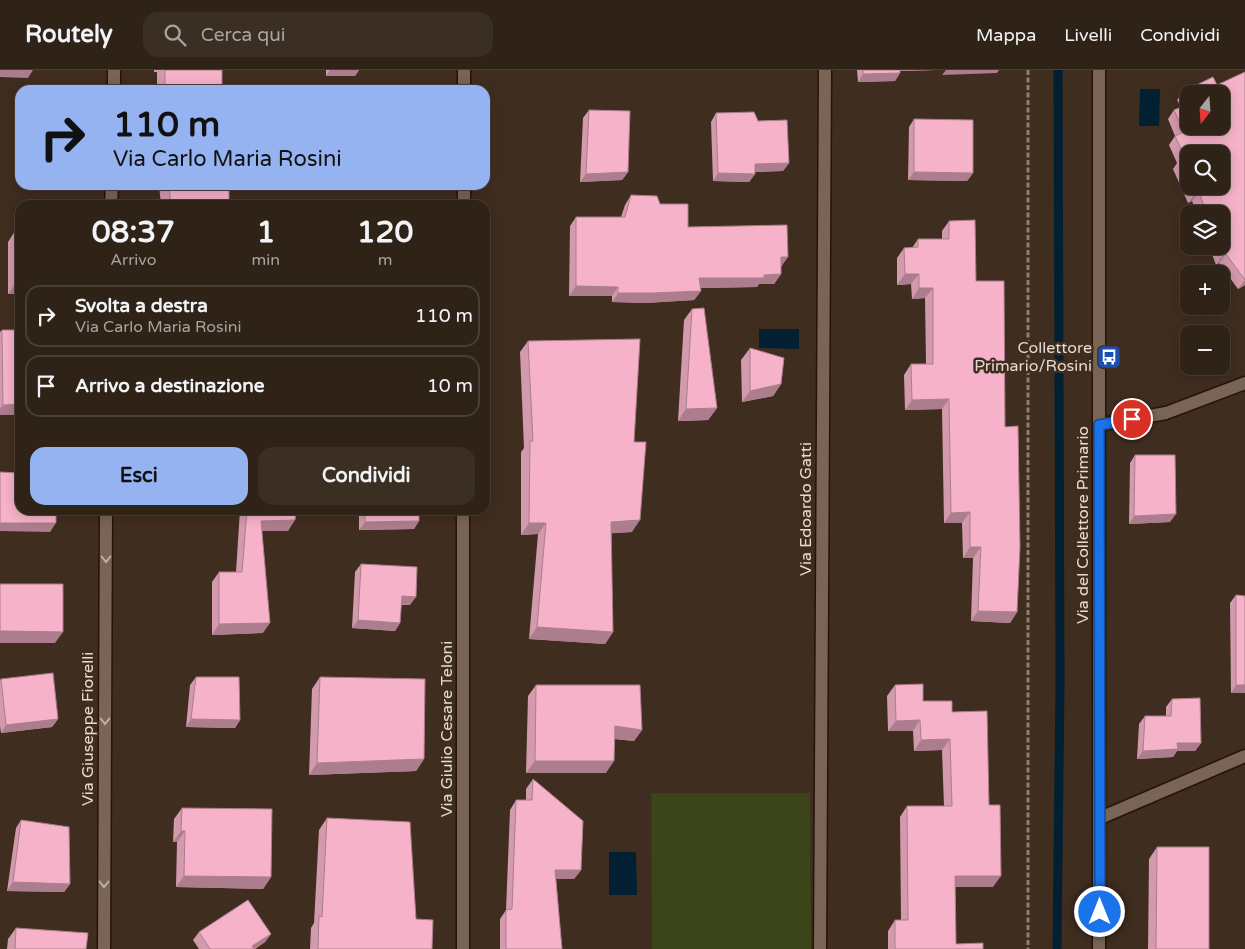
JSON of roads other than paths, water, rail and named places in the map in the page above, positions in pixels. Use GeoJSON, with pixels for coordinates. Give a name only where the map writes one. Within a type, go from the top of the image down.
{"type":"FeatureCollection","features":[{"type":"Feature","properties":{"kind":"street"},"geometry":{"type":"LineString","coordinates":[[114,70],[114,85]]}},
{"type":"Feature","properties":{"kind":"street"},"geometry":{"type":"LineString","coordinates":[[464,70],[464,85]]}},
{"type":"Feature","properties":{"kind":"street","name":"Via Edoardo Gatti"},"geometry":{"type":"LineString","coordinates":[[820,949],[825,70]]}},
{"type":"Feature","properties":{"kind":"street","name":"Via del Collettore Primario"},"geometry":{"type":"LineString","coordinates":[[1099,70],[1099,949]]}},
{"type":"Feature","properties":{"kind":"street"},"geometry":{"type":"LineString","coordinates":[[1099,425],[1166,414],[1245,383]]}},
{"type":"Feature","properties":{"kind":"street","name":"Via Giuseppe Fiorelli"},"geometry":{"type":"LineString","coordinates":[[104,949],[106,515]]}},
{"type":"Feature","properties":{"kind":"street","name":"Via Giulio Cesare Teloni"},"geometry":{"type":"LineString","coordinates":[[463,515],[463,949]]}},
{"type":"Feature","properties":{"kind":"street"},"geometry":{"type":"LineString","coordinates":[[1100,818],[1245,756]]}},
{"type":"Feature","properties":{"kind":"water"},"geometry":{"type":"Polygon","coordinates":[[[1140,89],[1160,89],[1159,126],[1139,126],[1140,89]]]}},
{"type":"Feature","properties":{"kind":"water"},"geometry":{"type":"Polygon","coordinates":[[[759,329],[799,329],[799,349],[759,348],[759,329]]]}},
{"type":"Feature","properties":{"kind":"water"},"geometry":{"type":"Polygon","coordinates":[[[609,852],[636,852],[637,895],[609,895],[609,852]]]}},
{"type":"Feature","properties":{"kind":"waterway"},"geometry":{"type":"LineString","coordinates":[[1057,949],[1060,683],[1058,70]]}},
{"type":"Feature","properties":{"kind":"place","name":"Collettore Primario/Rosini"},"geometry":{"type":"Point","coordinates":[1109,357]}}]}
